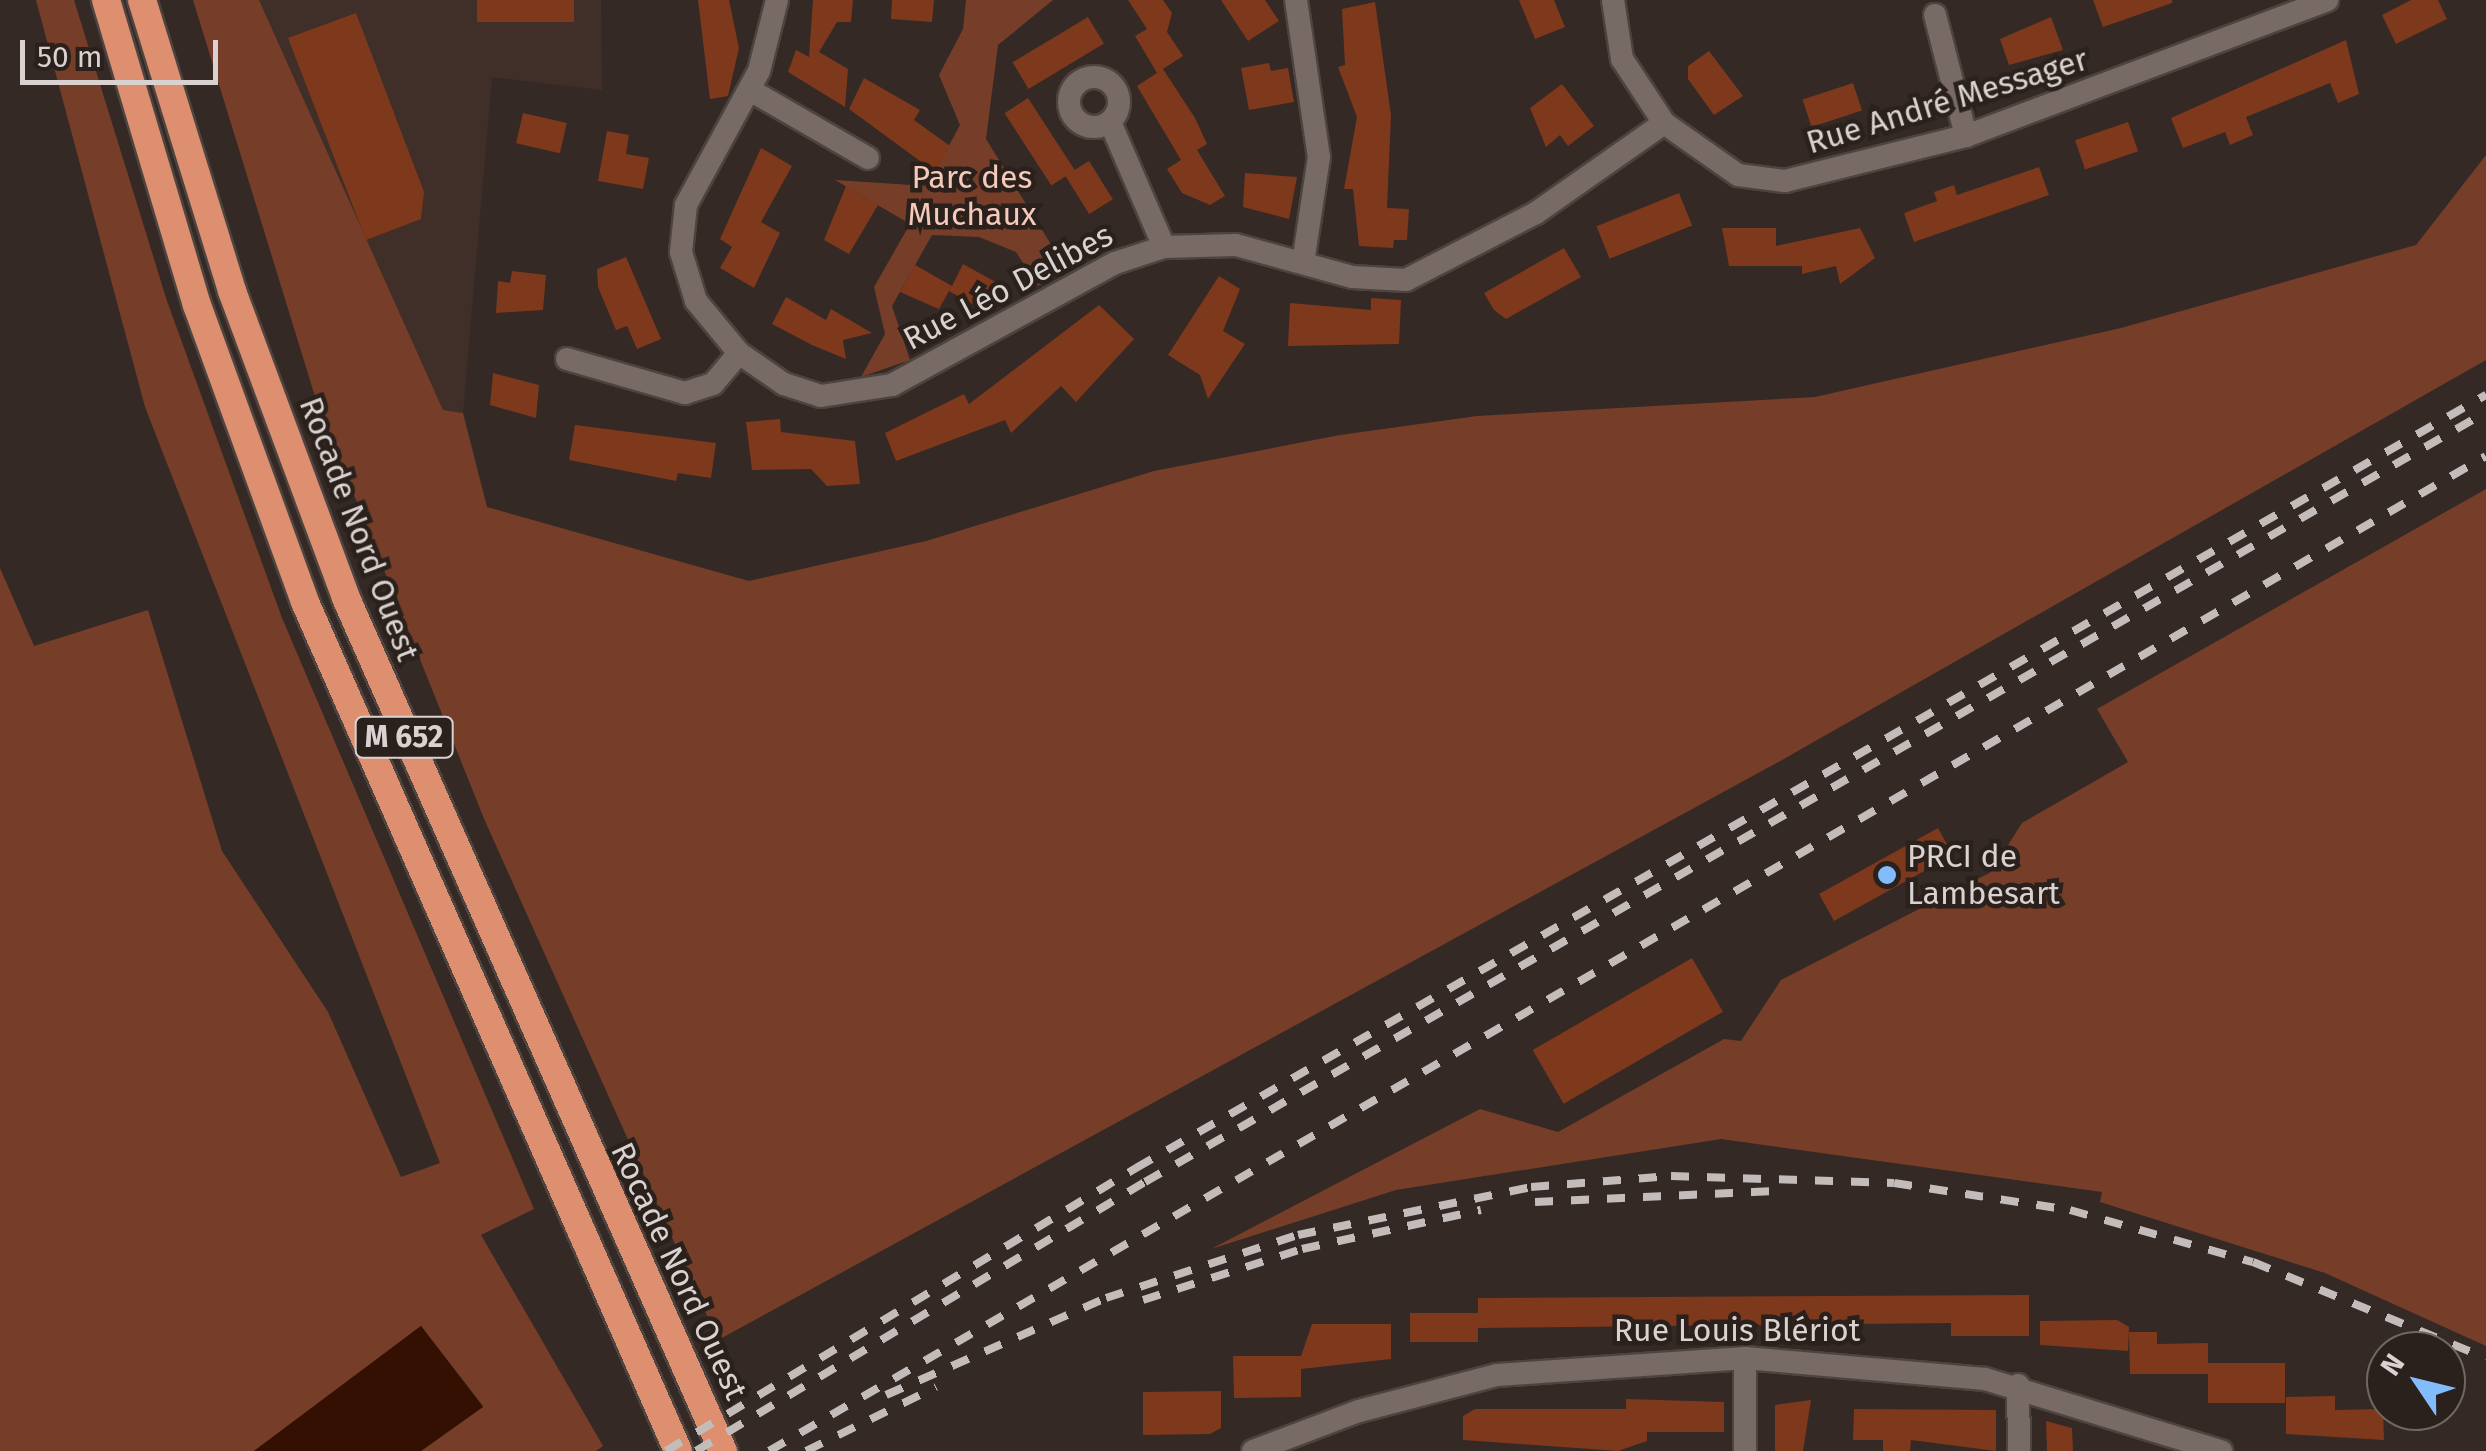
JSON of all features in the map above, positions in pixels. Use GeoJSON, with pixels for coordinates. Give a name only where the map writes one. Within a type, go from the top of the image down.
{"type":"FeatureCollection","features":[{"type":"Feature","properties":{"kind":"highway","name":"M 652"},"geometry":{"type":"LineString","coordinates":[[106,0],[197,304],[298,584],[678,1451]]}},
{"type":"Feature","properties":{"kind":"highway","name":"Rocade Nord Ouest"},"geometry":{"type":"LineString","coordinates":[[142,0],[237,306],[346,598],[723,1451]]}},
{"type":"Feature","properties":{"kind":"street","name":"Rue Léo Delibes"},"geometry":{"type":"LineString","coordinates":[[777,0],[750,90],[686,205],[680,235],[696,301],[739,352],[804,392],[876,392],[1115,263],[1164,247],[1236,244],[1304,264],[1392,282],[1442,268],[1664,123]]}},
{"type":"Feature","properties":{"kind":"street"},"geometry":{"type":"LineString","coordinates":[[1296,0],[1319,157],[1304,264]]}},
{"type":"Feature","properties":{"kind":"street","name":"Rue André Messager"},"geometry":{"type":"LineString","coordinates":[[1613,0],[1622,59],[1664,123],[1714,162],[1767,180],[1966,136],[2327,0]]}},
{"type":"Feature","properties":{"kind":"street"},"geometry":{"type":"LineString","coordinates":[[1935,16],[1966,136]]}},
{"type":"Feature","properties":{"kind":"street"},"geometry":{"type":"LineString","coordinates":[[750,90],[868,158]]}},
{"type":"Feature","properties":{"kind":"street"},"geometry":{"type":"LineString","coordinates":[[1110,122],[1164,247]]}},
{"type":"Feature","properties":{"kind":"street"},"geometry":{"type":"LineString","coordinates":[[567,359],[685,394],[713,384],[739,352]]}},
{"type":"Feature","properties":{"kind":"street"},"geometry":{"type":"LineString","coordinates":[[1745,1358],[1745,1451]]}},
{"type":"Feature","properties":{"kind":"street","name":"Rue Louis Blériot"},"geometry":{"type":"LineString","coordinates":[[1253,1451],[1359,1410],[1496,1375],[1745,1358],[1896,1365],[2018,1385],[2221,1451]]}},
{"type":"Feature","properties":{"kind":"street"},"geometry":{"type":"LineString","coordinates":[[2018,1385],[2019,1451]]}},
{"type":"Feature","properties":{"kind":"shaded area"},"geometry":{"type":"Polygon","coordinates":[[[259,0],[601,0],[602,90],[492,77],[463,413],[443,410],[259,0]]]}},
{"type":"Feature","properties":{"kind":"shaded area"},"geometry":{"type":"Polygon","coordinates":[[[421,1326],[483,1407],[421,1451],[254,1451],[421,1326]]]}},
{"type":"Feature","properties":{"kind":"green space"},"geometry":{"type":"Polygon","coordinates":[[[36,0],[74,0],[167,301],[282,618],[534,1209],[481,1235],[603,1446],[596,1451],[421,1451],[483,1406],[421,1326],[254,1451],[0,1451],[0,568],[34,646],[148,610],[222,851],[328,1012],[401,1177],[440,1163],[145,407],[36,0]]]}},
{"type":"Feature","properties":{"kind":"green space"},"geometry":{"type":"Polygon","coordinates":[[[193,0],[259,0],[443,410],[463,413],[487,507],[749,581],[926,541],[1154,471],[1340,435],[1477,416],[1815,397],[2121,328],[2416,245],[2486,155],[2486,360],[1782,760],[718,1340],[485,821],[317,403],[193,0]]]}},
{"type":"Feature","properties":{"kind":"green space","name":"Parc des Muchaux"},"geometry":{"type":"Polygon","coordinates":[[[966,0],[1053,0],[998,45],[986,139],[1055,251],[1072,244],[1084,262],[1038,286],[1016,252],[979,237],[932,235],[892,306],[910,360],[861,377],[885,334],[874,287],[910,224],[835,180],[927,186],[960,125],[939,75],[963,29],[966,0]]]}},
{"type":"Feature","properties":{"kind":"green space"},"geometry":{"type":"Polygon","coordinates":[[[2486,489],[2486,1346],[2466,1337],[2466,1331],[2453,1331],[2325,1273],[2100,1202],[2102,1192],[1721,1139],[1396,1190],[1211,1249],[1480,1109],[1558,1132],[1724,1039],[1741,1041],[1781,980],[1991,872],[2022,823],[2128,762],[2097,709],[2486,489]]]}},
{"type":"Feature","properties":{"kind":"building"},"geometry":{"type":"Polygon","coordinates":[[[477,0],[574,0],[574,22],[477,22],[477,0]]]}},
{"type":"Feature","properties":{"kind":"building"},"geometry":{"type":"Polygon","coordinates":[[[698,0],[729,0],[739,48],[728,96],[710,99],[698,0]]]}},
{"type":"Feature","properties":{"kind":"building"},"geometry":{"type":"Polygon","coordinates":[[[813,0],[853,0],[851,22],[837,22],[819,52],[848,69],[845,107],[788,72],[796,50],[809,57],[813,0]]]}},
{"type":"Feature","properties":{"kind":"building"},"geometry":{"type":"Polygon","coordinates":[[[892,0],[934,0],[932,22],[891,19],[892,0]]]}},
{"type":"Feature","properties":{"kind":"building"},"geometry":{"type":"Polygon","coordinates":[[[1128,0],[1163,0],[1172,13],[1167,32],[1183,56],[1163,69],[1195,118],[1207,144],[1197,150],[1225,196],[1210,205],[1182,193],[1167,169],[1181,160],[1137,86],[1157,73],[1135,36],[1147,29],[1128,0]]]}},
{"type":"Feature","properties":{"kind":"building"},"geometry":{"type":"Polygon","coordinates":[[[1221,0],[1265,0],[1279,21],[1248,41],[1221,0]]]}},
{"type":"Feature","properties":{"kind":"building"},"geometry":{"type":"Polygon","coordinates":[[[1519,0],[1554,0],[1565,27],[1535,39],[1519,0]]]}},
{"type":"Feature","properties":{"kind":"building"},"geometry":{"type":"Polygon","coordinates":[[[2093,0],[2172,0],[2172,3],[2103,27],[2093,0]]]}},
{"type":"Feature","properties":{"kind":"building"},"geometry":{"type":"Polygon","coordinates":[[[2411,0],[2438,0],[2447,19],[2396,44],[2382,15],[2411,0]]]}},
{"type":"Feature","properties":{"kind":"building"},"geometry":{"type":"Polygon","coordinates":[[[1375,2],[1391,115],[1387,208],[1409,209],[1407,240],[1394,240],[1393,248],[1359,246],[1353,189],[1344,189],[1357,117],[1338,67],[1345,65],[1342,9],[1375,2]]]}},
{"type":"Feature","properties":{"kind":"building"},"geometry":{"type":"Polygon","coordinates":[[[356,13],[424,192],[421,219],[366,240],[288,38],[356,13]]]}},
{"type":"Feature","properties":{"kind":"building"},"geometry":{"type":"Polygon","coordinates":[[[1088,17],[1104,44],[1029,89],[1013,62],[1088,17]]]}},
{"type":"Feature","properties":{"kind":"building"},"geometry":{"type":"Polygon","coordinates":[[[2051,17],[2063,50],[2009,65],[2000,39],[2051,17]]]}},
{"type":"Feature","properties":{"kind":"building"},"geometry":{"type":"Polygon","coordinates":[[[2346,40],[2359,94],[2338,103],[2330,83],[2246,117],[2253,135],[2230,145],[2225,132],[2183,148],[2171,118],[2346,40]]]}},
{"type":"Feature","properties":{"kind":"building"},"geometry":{"type":"Polygon","coordinates":[[[1709,51],[1743,96],[1714,115],[1688,79],[1688,66],[1709,51]]]}},
{"type":"Feature","properties":{"kind":"building"},"geometry":{"type":"Polygon","coordinates":[[[1269,63],[1271,71],[1288,68],[1294,102],[1249,110],[1241,68],[1269,63]]]}},
{"type":"Feature","properties":{"kind":"building"},"geometry":{"type":"Polygon","coordinates":[[[864,78],[920,110],[914,120],[950,146],[935,172],[849,109],[864,78]]]}},
{"type":"Feature","properties":{"kind":"building"},"geometry":{"type":"Polygon","coordinates":[[[1853,83],[1862,111],[1812,127],[1803,99],[1853,83]]]}},
{"type":"Feature","properties":{"kind":"building"},"geometry":{"type":"Polygon","coordinates":[[[1562,84],[1594,126],[1568,146],[1560,135],[1546,147],[1530,108],[1562,84]]]}},
{"type":"Feature","properties":{"kind":"building"},"geometry":{"type":"Polygon","coordinates":[[[1028,98],[1075,170],[1051,185],[1005,113],[1028,98]]]}},
{"type":"Feature","properties":{"kind":"building"},"geometry":{"type":"Polygon","coordinates":[[[523,113],[567,123],[560,153],[516,143],[523,113]]]}},
{"type":"Feature","properties":{"kind":"building"},"geometry":{"type":"Polygon","coordinates":[[[2128,122],[2138,151],[2085,170],[2075,140],[2128,122]]]}},
{"type":"Feature","properties":{"kind":"building"},"geometry":{"type":"Polygon","coordinates":[[[607,131],[629,135],[626,154],[649,158],[643,189],[598,181],[607,131]]]}},
{"type":"Feature","properties":{"kind":"building"},"geometry":{"type":"Polygon","coordinates":[[[761,148],[792,166],[761,222],[780,233],[754,288],[720,268],[732,247],[720,239],[761,148]]]}},
{"type":"Feature","properties":{"kind":"building"},"geometry":{"type":"Polygon","coordinates":[[[1089,161],[1113,199],[1089,214],[1065,176],[1089,161]]]}},
{"type":"Feature","properties":{"kind":"building"},"geometry":{"type":"Polygon","coordinates":[[[2039,167],[2049,195],[1914,242],[1904,213],[1937,201],[1934,192],[1954,185],[1957,195],[2039,167]]]}},
{"type":"Feature","properties":{"kind":"building"},"geometry":{"type":"Polygon","coordinates":[[[1245,173],[1297,177],[1289,219],[1243,207],[1245,173]]]}},
{"type":"Feature","properties":{"kind":"building"},"geometry":{"type":"Polygon","coordinates":[[[846,186],[878,205],[849,254],[824,240],[846,186]]]}},
{"type":"Feature","properties":{"kind":"building"},"geometry":{"type":"Polygon","coordinates":[[[1679,193],[1692,225],[1610,259],[1596,226],[1679,193]]]}},
{"type":"Feature","properties":{"kind":"building"},"geometry":{"type":"Polygon","coordinates":[[[1722,228],[1776,228],[1776,246],[1860,228],[1875,258],[1840,284],[1836,266],[1802,274],[1802,266],[1729,266],[1722,228]]]}},
{"type":"Feature","properties":{"kind":"building"},"geometry":{"type":"Polygon","coordinates":[[[1564,248],[1581,277],[1506,319],[1494,310],[1484,293],[1564,248]]]}},
{"type":"Feature","properties":{"kind":"building"},"geometry":{"type":"Polygon","coordinates":[[[626,257],[661,339],[637,349],[627,326],[616,330],[598,287],[597,269],[626,257]]]}},
{"type":"Feature","properties":{"kind":"building"},"geometry":{"type":"Polygon","coordinates":[[[963,264],[1001,285],[987,312],[949,291],[939,309],[900,292],[915,265],[952,286],[963,264]]]}},
{"type":"Feature","properties":{"kind":"building"},"geometry":{"type":"Polygon","coordinates":[[[512,271],[546,275],[543,310],[496,313],[498,281],[510,283],[512,271]]]}},
{"type":"Feature","properties":{"kind":"building"},"geometry":{"type":"Polygon","coordinates":[[[1219,276],[1240,289],[1223,331],[1245,344],[1208,399],[1200,375],[1168,355],[1219,276]]]}},
{"type":"Feature","properties":{"kind":"building"},"geometry":{"type":"Polygon","coordinates":[[[786,297],[826,320],[831,309],[872,333],[843,340],[846,359],[812,345],[772,324],[786,297]]]}},
{"type":"Feature","properties":{"kind":"building"},"geometry":{"type":"Polygon","coordinates":[[[1371,298],[1401,300],[1399,344],[1288,346],[1290,303],[1371,310],[1371,298]]]}},
{"type":"Feature","properties":{"kind":"building"},"geometry":{"type":"Polygon","coordinates":[[[1099,305],[1134,339],[1076,402],[1061,386],[1011,433],[1005,420],[896,461],[885,433],[964,394],[969,404],[1099,305]]]}},
{"type":"Feature","properties":{"kind":"building"},"geometry":{"type":"Polygon","coordinates":[[[493,373],[539,385],[536,418],[490,405],[493,373]]]}},
{"type":"Feature","properties":{"kind":"building"},"geometry":{"type":"Polygon","coordinates":[[[780,419],[781,432],[855,441],[860,484],[827,486],[811,469],[752,470],[746,422],[780,419]]]}},
{"type":"Feature","properties":{"kind":"building"},"geometry":{"type":"Polygon","coordinates":[[[575,425],[716,443],[711,478],[678,473],[676,481],[569,460],[575,425]]]}},
{"type":"Feature","properties":{"kind":"building","name":"PRCI de Lambesart"},"geometry":{"type":"Polygon","coordinates":[[[1938,828],[1953,855],[1834,921],[1819,894],[1938,828]]]}},
{"type":"Feature","properties":{"kind":"building"},"geometry":{"type":"Polygon","coordinates":[[[1692,958],[1723,1012],[1564,1104],[1533,1050],[1692,958]]]}},
{"type":"Feature","properties":{"kind":"building"},"geometry":{"type":"Polygon","coordinates":[[[2029,1295],[2029,1336],[1951,1336],[1951,1323],[1478,1328],[1478,1298],[2029,1295]]]}},
{"type":"Feature","properties":{"kind":"building"},"geometry":{"type":"Polygon","coordinates":[[[1410,1313],[1478,1313],[1478,1342],[1410,1342],[1410,1313]]]}},
{"type":"Feature","properties":{"kind":"building"},"geometry":{"type":"Polygon","coordinates":[[[2117,1320],[2129,1327],[2128,1351],[2040,1345],[2040,1321],[2117,1320]]]}},
{"type":"Feature","properties":{"kind":"building"},"geometry":{"type":"Polygon","coordinates":[[[1312,1324],[1391,1324],[1391,1359],[1301,1369],[1301,1397],[1234,1398],[1233,1356],[1301,1356],[1312,1324]]]}},
{"type":"Feature","properties":{"kind":"building"},"geometry":{"type":"Polygon","coordinates":[[[2129,1332],[2157,1332],[2157,1344],[2208,1343],[2208,1374],[2130,1374],[2129,1332]]]}},
{"type":"Feature","properties":{"kind":"building"},"geometry":{"type":"Polygon","coordinates":[[[2208,1363],[2285,1363],[2285,1403],[2208,1403],[2208,1363]]]}},
{"type":"Feature","properties":{"kind":"building"},"geometry":{"type":"Polygon","coordinates":[[[1221,1391],[1221,1428],[1210,1434],[1143,1435],[1143,1392],[1221,1391]]]}},
{"type":"Feature","properties":{"kind":"building"},"geometry":{"type":"Polygon","coordinates":[[[2335,1396],[2335,1410],[2366,1409],[2366,1431],[2384,1431],[2384,1440],[2286,1434],[2286,1397],[2335,1396]]]}},
{"type":"Feature","properties":{"kind":"building"},"geometry":{"type":"Polygon","coordinates":[[[1626,1399],[1724,1402],[1724,1432],[1647,1432],[1647,1441],[1618,1451],[1463,1440],[1463,1416],[1475,1409],[1626,1409],[1626,1399]]]}},
{"type":"Feature","properties":{"kind":"building"},"geometry":{"type":"Polygon","coordinates":[[[1811,1400],[1803,1451],[1775,1451],[1775,1405],[1811,1400]]]}},
{"type":"Feature","properties":{"kind":"building"},"geometry":{"type":"Polygon","coordinates":[[[1854,1409],[1996,1410],[1996,1451],[1911,1440],[1910,1451],[1883,1451],[1883,1440],[1853,1440],[1854,1409]]]}},
{"type":"Feature","properties":{"kind":"building"},"geometry":{"type":"Polygon","coordinates":[[[2046,1421],[2072,1428],[2073,1451],[2047,1451],[2046,1421]]]}},
{"type":"Feature","properties":{"kind":"railway"},"geometry":{"type":"LineString","coordinates":[[666,1451],[1136,1168],[2486,395]]}},
{"type":"Feature","properties":{"kind":"railway"},"geometry":{"type":"LineString","coordinates":[[696,1451],[1145,1182],[2486,412]]}},
{"type":"Feature","properties":{"kind":"railway"},"geometry":{"type":"LineString","coordinates":[[769,1451],[2486,456]]}},
{"type":"Feature","properties":{"kind":"railway"},"geometry":{"type":"LineString","coordinates":[[886,1395],[1106,1298],[1298,1235],[1531,1187],[1671,1176],[1894,1183],[2070,1210],[2253,1262],[2486,1358]]}},
{"type":"Feature","properties":{"kind":"railway"},"geometry":{"type":"LineString","coordinates":[[1535,1202],[1775,1191]]}},
{"type":"Feature","properties":{"kind":"railway"},"geometry":{"type":"LineString","coordinates":[[1143,1300],[1302,1249],[1481,1210]]}},
{"type":"Feature","properties":{"kind":"railway"},"geometry":{"type":"LineString","coordinates":[[806,1451],[936,1387]]}},
{"type":"Feature","properties":{"kind":"place","name":"PRCI de Lambesart"},"geometry":{"type":"Point","coordinates":[1887,875]}}]}
